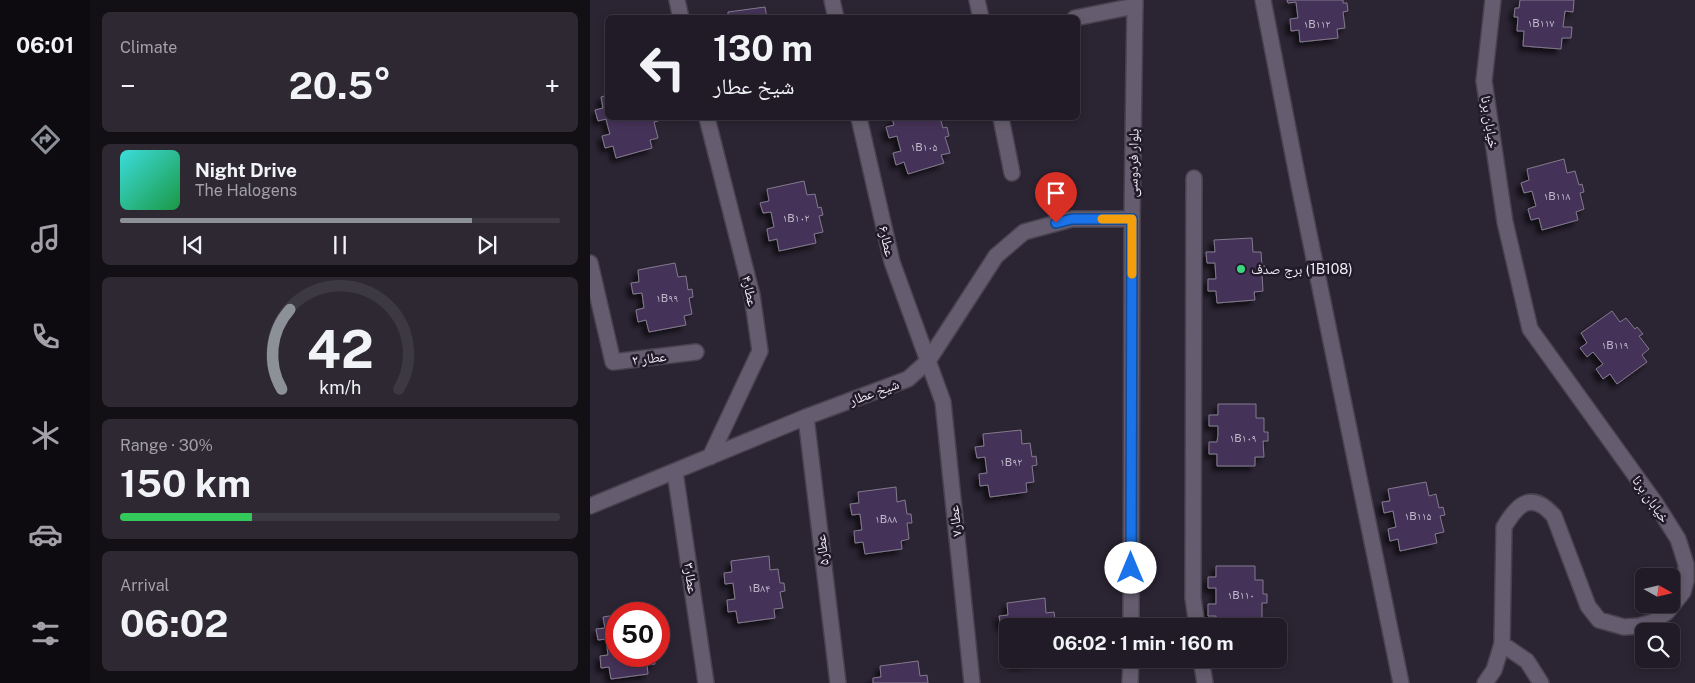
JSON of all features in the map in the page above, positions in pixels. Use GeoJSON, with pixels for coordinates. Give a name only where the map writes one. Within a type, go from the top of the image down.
{"type":"FeatureCollection","features":[{"type":"Feature","properties":{"kind":"street"},"geometry":{"type":"LineString","coordinates":[[676,0],[680,15]]}},
{"type":"Feature","properties":{"kind":"street"},"geometry":{"type":"LineString","coordinates":[[832,0],[835,15]]}},
{"type":"Feature","properties":{"kind":"street"},"geometry":{"type":"LineString","coordinates":[[977,0],[980,15]]}},
{"type":"Feature","properties":{"kind":"street"},"geometry":{"type":"LineString","coordinates":[[1263,0],[1401,683]]}},
{"type":"Feature","properties":{"kind":"street","name":"خیابان برنا"},"geometry":{"type":"LineString","coordinates":[[1485,683],[1494,670],[1502,644],[1504,527],[1513,511],[1523,504],[1534,502],[1544,505],[1554,516],[1588,606],[1599,620],[1624,627],[1653,622],[1667,612],[1683,592],[1686,581],[1686,564],[1678,539],[1656,504],[1530,329],[1505,222],[1484,81],[1493,0]]}},
{"type":"Feature","properties":{"kind":"street"},"geometry":{"type":"LineString","coordinates":[[1080,17],[1135,3]]}},
{"type":"Feature","properties":{"kind":"street","name":"بلوار فردوسی"},"geometry":{"type":"LineString","coordinates":[[1131,618],[1132,219],[1135,3]]}},
{"type":"Feature","properties":{"kind":"street","name":"عطار۴"},"geometry":{"type":"LineString","coordinates":[[708,120],[752,295],[760,351],[710,457]]}},
{"type":"Feature","properties":{"kind":"street","name":"عطار۶"},"geometry":{"type":"LineString","coordinates":[[859,120],[892,262],[928,361]]}},
{"type":"Feature","properties":{"kind":"street"},"geometry":{"type":"LineString","coordinates":[[1001,120],[1012,173]]}},
{"type":"Feature","properties":{"kind":"street"},"geometry":{"type":"LineString","coordinates":[[1194,178],[1193,598],[1196,618]]}},
{"type":"Feature","properties":{"kind":"street","name":"شیخ عطار"},"geometry":{"type":"LineString","coordinates":[[590,506],[806,417],[908,380],[928,361],[996,256],[1024,232],[1072,219],[1132,219]]}},
{"type":"Feature","properties":{"kind":"street","name":"عطار ۲"},"geometry":{"type":"LineString","coordinates":[[590,263],[613,362],[696,352]]}},
{"type":"Feature","properties":{"kind":"street","name":"عطار۷"},"geometry":{"type":"LineString","coordinates":[[928,361],[943,402],[972,683]]}},
{"type":"Feature","properties":{"kind":"street","name":"عطار۵"},"geometry":{"type":"LineString","coordinates":[[806,417],[838,683]]}},
{"type":"Feature","properties":{"kind":"street","name":"عطار۳"},"geometry":{"type":"LineString","coordinates":[[675,472],[706,683]]}},
{"type":"Feature","properties":{"kind":"street"},"geometry":{"type":"LineString","coordinates":[[1502,644],[1527,661],[1541,683]]}},
{"type":"Feature","properties":{"kind":"street"},"geometry":{"type":"LineString","coordinates":[[1130,668],[1130,683]]}},
{"type":"Feature","properties":{"kind":"street"},"geometry":{"type":"LineString","coordinates":[[1202,668],[1205,683]]}},
{"type":"Feature","properties":{"kind":"building"},"geometry":{"type":"Polygon","coordinates":[[[1287,0],[1343,0],[1343,3],[1347,3],[1348,11],[1343,12],[1345,28],[1337,29],[1338,38],[1300,42],[1299,30],[1291,31],[1290,19],[1298,18],[1296,2],[1288,3],[1287,0]]]}},
{"type":"Feature","properties":{"kind":"building"},"geometry":{"type":"Polygon","coordinates":[[[1520,0],[1574,0],[1573,12],[1565,11],[1563,27],[1572,27],[1571,38],[1562,38],[1561,49],[1523,46],[1524,31],[1517,31],[1518,17],[1514,17],[1515,8],[1519,8],[1520,0]]]}},
{"type":"Feature","properties":{"kind":"building"},"geometry":{"type":"Polygon","coordinates":[[[765,7],[766,15],[728,15],[728,12],[765,7]]]}},
{"type":"Feature","properties":{"kind":"building"},"geometry":{"type":"Polygon","coordinates":[[[605,96],[605,119],[598,121],[595,110],[603,108],[601,97],[605,96]]]}},
{"type":"Feature","properties":{"kind":"building"},"geometry":{"type":"Polygon","coordinates":[[[606,120],[658,121],[654,122],[658,138],[650,140],[652,148],[616,158],[613,146],[605,148],[602,136],[610,134],[606,120]]]}},
{"type":"Feature","properties":{"kind":"building"},"geometry":{"type":"Polygon","coordinates":[[[893,120],[941,120],[943,128],[947,127],[949,136],[945,137],[950,153],[941,155],[944,163],[908,174],[904,162],[896,165],[893,153],[901,151],[897,136],[889,138],[886,127],[894,125],[893,120]]]}},
{"type":"Feature","properties":{"kind":"building"},"geometry":{"type":"Polygon","coordinates":[[[1564,159],[1567,173],[1575,171],[1579,185],[1582,184],[1584,192],[1580,193],[1584,209],[1576,212],[1578,220],[1542,230],[1539,218],[1531,220],[1528,209],[1536,206],[1532,191],[1524,193],[1521,183],[1529,180],[1527,169],[1564,159]]]}},
{"type":"Feature","properties":{"kind":"building"},"geometry":{"type":"Polygon","coordinates":[[[804,181],[807,195],[815,194],[818,208],[821,207],[823,215],[819,216],[823,232],[814,234],[816,243],[779,251],[777,239],[769,241],[767,229],[774,227],[771,212],[763,213],[760,203],[769,201],[767,189],[804,181]]]}},
{"type":"Feature","properties":{"kind":"building","name":"برج صدف (1B108)"},"geometry":{"type":"Polygon","coordinates":[[[1252,238],[1253,252],[1261,252],[1262,266],[1265,266],[1266,274],[1262,274],[1263,291],[1254,292],[1255,300],[1217,303],[1216,291],[1208,291],[1208,279],[1216,279],[1215,263],[1207,263],[1206,252],[1215,252],[1214,240],[1252,238]]]}},
{"type":"Feature","properties":{"kind":"building"},"geometry":{"type":"Polygon","coordinates":[[[675,263],[678,277],[686,276],[688,290],[692,289],[693,297],[689,298],[692,314],[684,316],[686,325],[649,332],[646,320],[638,322],[636,310],[644,308],[642,293],[633,294],[631,283],[639,282],[638,270],[675,263]]]}},
{"type":"Feature","properties":{"kind":"building"},"geometry":{"type":"Polygon","coordinates":[[[1612,311],[1620,322],[1626,318],[1635,329],[1637,327],[1643,334],[1639,336],[1649,349],[1642,355],[1647,362],[1617,384],[1610,374],[1603,379],[1596,369],[1603,364],[1593,352],[1587,357],[1580,348],[1587,343],[1581,333],[1612,311]]]}},
{"type":"Feature","properties":{"kind":"building"},"geometry":{"type":"Polygon","coordinates":[[[1218,404],[1256,404],[1256,418],[1264,418],[1264,432],[1268,432],[1268,441],[1263,441],[1264,457],[1255,457],[1255,466],[1217,466],[1217,454],[1209,454],[1209,442],[1217,442],[1218,426],[1209,426],[1209,415],[1218,415],[1218,404]]]}},
{"type":"Feature","properties":{"kind":"building"},"geometry":{"type":"Polygon","coordinates":[[[1021,430],[1022,444],[1030,443],[1032,457],[1036,456],[1037,465],[1032,466],[1034,482],[1026,483],[1027,492],[990,497],[988,485],[980,486],[979,474],[987,473],[985,457],[977,458],[975,447],[984,446],[983,434],[1021,430]]]}},
{"type":"Feature","properties":{"kind":"building"},"geometry":{"type":"Polygon","coordinates":[[[1426,482],[1429,496],[1436,494],[1439,508],[1443,507],[1445,515],[1440,516],[1444,532],[1435,534],[1437,543],[1400,551],[1398,539],[1390,541],[1388,529],[1396,527],[1393,511],[1384,513],[1382,502],[1390,501],[1388,489],[1426,482]]]}},
{"type":"Feature","properties":{"kind":"building"},"geometry":{"type":"Polygon","coordinates":[[[896,487],[897,502],[905,500],[907,514],[911,514],[912,523],[907,523],[909,539],[901,541],[902,549],[865,554],[863,542],[855,543],[854,531],[862,530],[860,514],[852,515],[850,504],[859,503],[858,492],[896,487]]]}},
{"type":"Feature","properties":{"kind":"building"},"geometry":{"type":"Polygon","coordinates":[[[769,556],[770,570],[778,569],[780,583],[784,583],[785,591],[780,592],[783,608],[774,609],[775,618],[738,623],[736,611],[728,612],[727,600],[735,599],[733,583],[725,584],[724,573],[732,572],[731,561],[769,556]]]}},
{"type":"Feature","properties":{"kind":"building"},"geometry":{"type":"Polygon","coordinates":[[[1216,566],[1255,566],[1255,580],[1263,580],[1263,594],[1267,594],[1267,603],[1262,603],[1262,618],[1216,618],[1216,616],[1208,616],[1208,604],[1216,604],[1216,588],[1208,588],[1208,577],[1216,577],[1216,566]]]}},
{"type":"Feature","properties":{"kind":"building"},"geometry":{"type":"Polygon","coordinates":[[[1045,598],[1046,613],[1054,612],[1055,618],[999,618],[999,616],[1008,615],[1007,603],[1045,598]]]}},
{"type":"Feature","properties":{"kind":"building"},"geometry":{"type":"Polygon","coordinates":[[[605,628],[605,639],[598,640],[596,629],[605,628]]]}},
{"type":"Feature","properties":{"kind":"building"},"geometry":{"type":"Polygon","coordinates":[[[605,655],[605,667],[609,667],[601,668],[600,656],[605,655]]]}},
{"type":"Feature","properties":{"kind":"building"},"geometry":{"type":"Polygon","coordinates":[[[918,661],[920,676],[927,675],[928,683],[873,683],[873,678],[881,677],[880,666],[918,661]]]}},
{"type":"Feature","properties":{"kind":"building"},"geometry":{"type":"Polygon","coordinates":[[[609,667],[647,667],[648,674],[611,679],[609,667]]]}},
{"type":"Feature","properties":{"kind":"slow traffic"},"geometry":{"type":"LineString","coordinates":[[1102,219],[1132,219],[1132,274]]}},
{"type":"Feature","properties":{"kind":"place","name":"برج صدف (1B108)"},"geometry":{"type":"Point","coordinates":[1241,269]}},
{"type":"Feature","properties":{"kind":"route"},"geometry":{"type":"LineString","coordinates":[[1056,223],[1072,219],[1132,219],[1131,568]]}}]}
